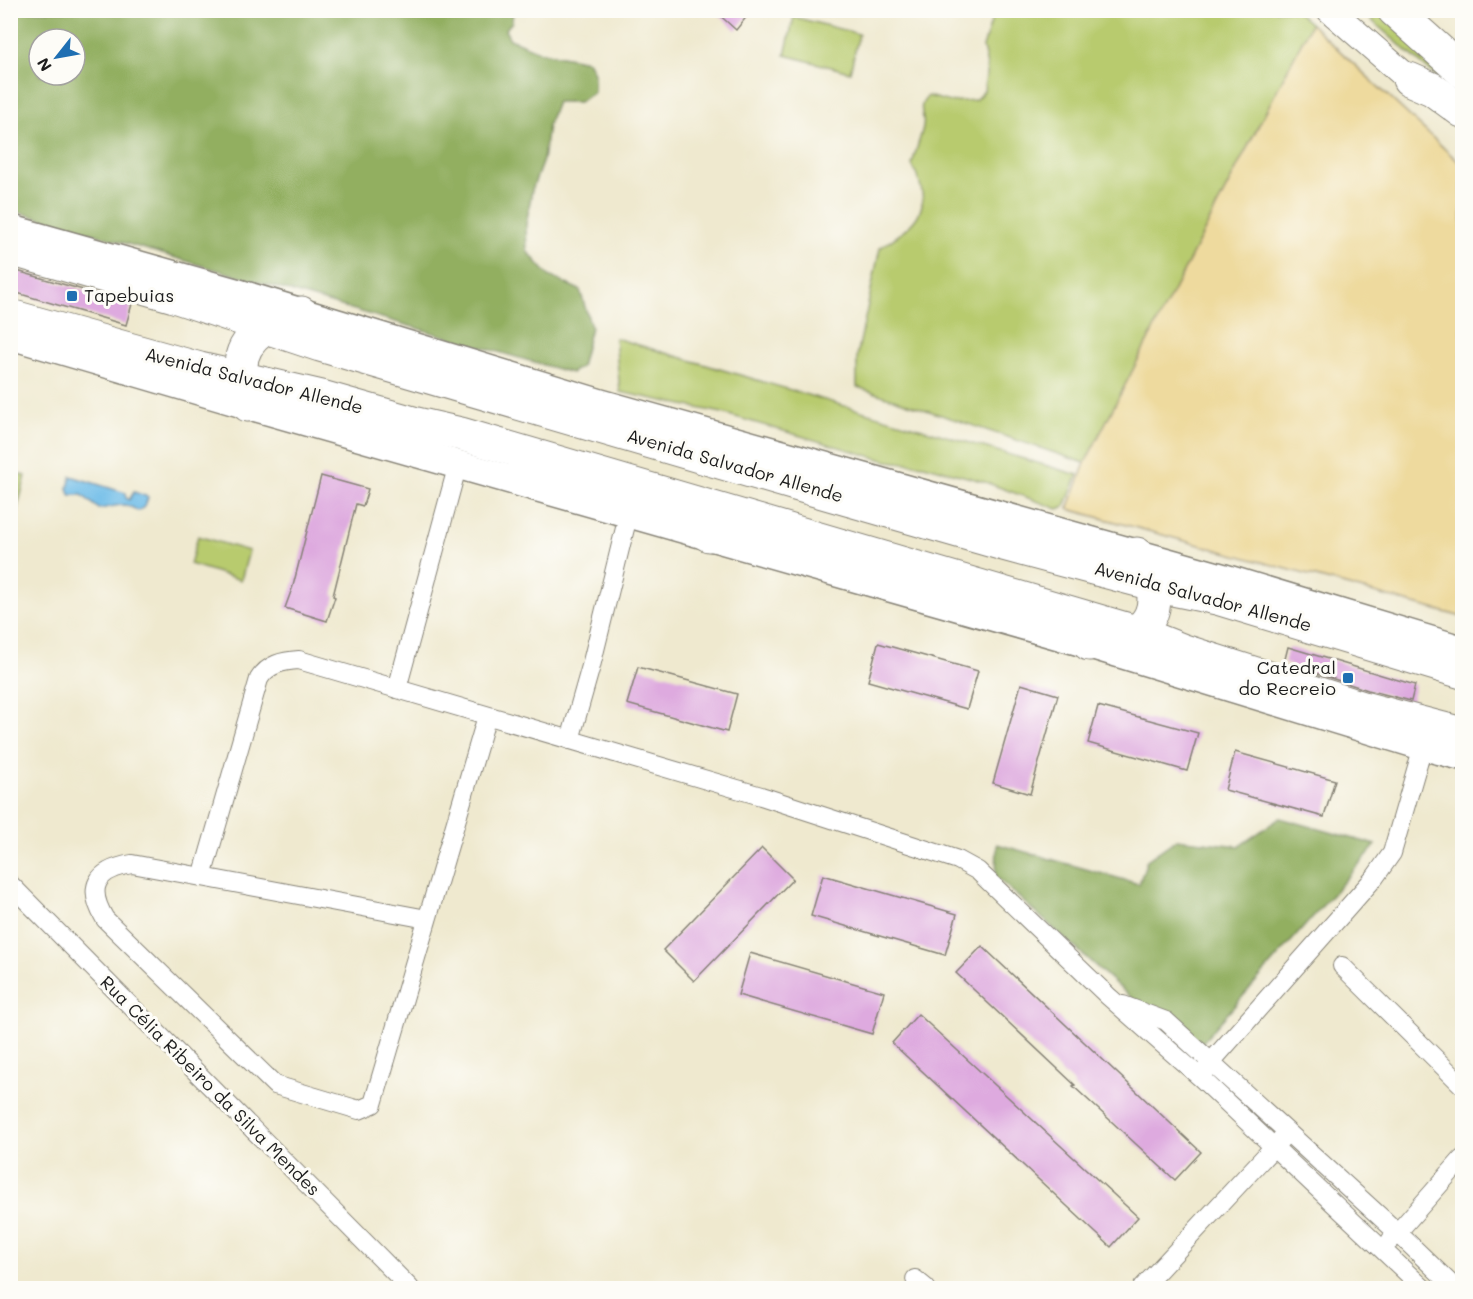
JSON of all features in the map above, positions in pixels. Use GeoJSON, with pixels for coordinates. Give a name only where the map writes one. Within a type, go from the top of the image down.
{"type":"FeatureCollection","features":[{"type":"Feature","properties":{"kind":"highway"},"geometry":{"type":"LineString","coordinates":[[1394,10],[1462,71]]}},
{"type":"Feature","properties":{"kind":"highway"},"geometry":{"type":"LineString","coordinates":[[1409,79],[1432,89],[1462,111]]}},
{"type":"Feature","properties":{"kind":"highway","name":"Avenida Salvador Allende"},"geometry":{"type":"LineString","coordinates":[[10,249],[174,297],[266,328],[1003,544],[1152,584],[1218,598],[1462,672]]}},
{"type":"Feature","properties":{"kind":"highway"},"geometry":{"type":"LineString","coordinates":[[245,392],[240,367],[246,348],[253,336],[288,317],[302,313]]}},
{"type":"Feature","properties":{"kind":"highway","name":"Avenida Salvador Allende"},"geometry":{"type":"LineString","coordinates":[[10,316],[150,356],[245,392],[322,397],[417,424],[460,449],[1136,632],[1192,654],[1330,698],[1462,734]]}},
{"type":"Feature","properties":{"kind":"highway"},"geometry":{"type":"LineString","coordinates":[[460,449],[476,445],[684,520],[710,535]]}},
{"type":"Feature","properties":{"kind":"highway"},"geometry":{"type":"LineString","coordinates":[[799,460],[824,478],[982,531],[1003,544]]}},
{"type":"Feature","properties":{"kind":"highway"},"geometry":{"type":"LineString","coordinates":[[1089,644],[1122,638],[1136,632],[1150,618],[1154,610],[1152,584],[1146,566],[1137,554]]}},
{"type":"Feature","properties":{"kind":"main road"},"geometry":{"type":"LineString","coordinates":[[1330,10],[1409,79],[1462,130]]}},
{"type":"Feature","properties":{"kind":"main road","name":"Avenida Salvador Allende"},"geometry":{"type":"LineString","coordinates":[[10,229],[302,313],[599,403],[1223,578],[1462,650]]}},
{"type":"Feature","properties":{"kind":"main road","name":"Avenida Salvador Allende"},"geometry":{"type":"LineString","coordinates":[[10,335],[245,392]]}},
{"type":"Feature","properties":{"kind":"main road","name":"Avenida Salvador Allende"},"geometry":{"type":"LineString","coordinates":[[460,449],[629,512],[1089,644],[1462,756]]}},
{"type":"Feature","properties":{"kind":"street"},"geometry":{"type":"LineString","coordinates":[[397,689],[460,449]]}},
{"type":"Feature","properties":{"kind":"street"},"geometry":{"type":"LineString","coordinates":[[570,740],[629,512]]}},
{"type":"Feature","properties":{"kind":"street"},"geometry":{"type":"LineString","coordinates":[[202,877],[259,679],[263,673],[284,662],[299,660],[761,796],[958,860],[978,871],[1108,996],[1201,1078],[1424,1288]]}},
{"type":"Feature","properties":{"kind":"street"},"geometry":{"type":"LineString","coordinates":[[427,919],[132,864],[109,869],[97,882],[94,894],[96,904],[105,919],[275,1085],[359,1110],[373,1104],[487,716]]}},
{"type":"Feature","properties":{"kind":"street"},"geometry":{"type":"LineString","coordinates":[[1201,1078],[1211,1062],[1375,877],[1392,852],[1423,746]]}},
{"type":"Feature","properties":{"kind":"street","name":"Rua Célia Ribeiro da Silva Mendes"},"geometry":{"type":"LineString","coordinates":[[10,884],[410,1288]]}},
{"type":"Feature","properties":{"kind":"street"},"geometry":{"type":"LineString","coordinates":[[1342,966],[1462,1085]]}},
{"type":"Feature","properties":{"kind":"street"},"geometry":{"type":"LineString","coordinates":[[1108,996],[1123,1005],[1166,1021],[1455,1288]]}},
{"type":"Feature","properties":{"kind":"street"},"geometry":{"type":"LineString","coordinates":[[1142,1288],[1286,1133]]}},
{"type":"Feature","properties":{"kind":"street"},"geometry":{"type":"LineString","coordinates":[[1382,1249],[1462,1159]]}},
{"type":"Feature","properties":{"kind":"green space"},"geometry":{"type":"Polygon","coordinates":[[[1295,10],[1311,24],[1085,463],[857,387],[857,356],[880,248],[912,223],[922,205],[919,181],[912,165],[924,122],[922,104],[928,96],[950,102],[975,100],[984,91],[987,66],[983,47],[992,11],[1295,10]]]}},
{"type":"Feature","properties":{"kind":"green space"},"geometry":{"type":"Polygon","coordinates":[[[10,11],[513,11],[512,22],[505,30],[510,39],[541,52],[588,61],[594,73],[594,92],[579,102],[557,102],[548,125],[543,160],[532,190],[526,225],[527,251],[549,276],[580,290],[591,327],[581,367],[571,373],[11,210],[10,11]]]}},
{"type":"Feature","properties":{"kind":"green space"},"geometry":{"type":"Polygon","coordinates":[[[1361,11],[1378,11],[1462,86],[1462,99],[1361,11]]]}},
{"type":"Feature","properties":{"kind":"green space"},"geometry":{"type":"Polygon","coordinates":[[[794,17],[859,34],[850,72],[785,55],[794,17]]]}},
{"type":"Feature","properties":{"kind":"green space"},"geometry":{"type":"Polygon","coordinates":[[[615,338],[1078,475],[1065,506],[1058,509],[985,482],[924,465],[887,461],[722,413],[620,392],[615,338]]]}},
{"type":"Feature","properties":{"kind":"green space"},"geometry":{"type":"Polygon","coordinates":[[[10,472],[26,476],[16,513],[11,511],[10,472]]]}},
{"type":"Feature","properties":{"kind":"green space"},"geometry":{"type":"Polygon","coordinates":[[[198,536],[249,551],[241,580],[190,564],[198,536]]]}},
{"type":"Feature","properties":{"kind":"green space"},"geometry":{"type":"Polygon","coordinates":[[[1280,818],[1376,845],[1193,1053],[996,877],[997,844],[1139,884],[1147,860],[1177,839],[1239,846],[1280,818]]]}},
{"type":"Feature","properties":{"kind":"sand"},"geometry":{"type":"Polygon","coordinates":[[[1311,24],[1462,165],[1462,617],[1068,509],[1085,463],[1311,24]]]}},
{"type":"Feature","properties":{"kind":"water"},"geometry":{"type":"Polygon","coordinates":[[[71,476],[126,493],[126,498],[129,500],[134,492],[148,497],[147,502],[138,511],[123,505],[99,509],[82,495],[70,495],[68,488],[71,476]]]}},
{"type":"Feature","properties":{"kind":"building"},"geometry":{"type":"Polygon","coordinates":[[[714,10],[752,10],[736,30],[714,10]]]}},
{"type":"Feature","properties":{"kind":"building","name":"Tapebuias"},"geometry":{"type":"Polygon","coordinates":[[[10,269],[132,304],[126,325],[10,291],[10,269]]]}},
{"type":"Feature","properties":{"kind":"building"},"geometry":{"type":"Polygon","coordinates":[[[321,476],[368,489],[363,506],[356,504],[333,596],[335,597],[327,621],[285,608],[293,586],[321,476]]]}},
{"type":"Feature","properties":{"kind":"building"},"geometry":{"type":"Polygon","coordinates":[[[878,643],[978,671],[967,709],[868,681],[878,643]]]}},
{"type":"Feature","properties":{"kind":"building","name":"Catedral do Recreio"},"geometry":{"type":"Polygon","coordinates":[[[1288,647],[1415,685],[1411,701],[1284,663],[1288,647]]]}},
{"type":"Feature","properties":{"kind":"building"},"geometry":{"type":"Polygon","coordinates":[[[638,667],[737,694],[727,732],[627,704],[638,667]]]}},
{"type":"Feature","properties":{"kind":"building"},"geometry":{"type":"Polygon","coordinates":[[[1021,684],[1058,695],[1030,794],[993,783],[1021,684]]]}},
{"type":"Feature","properties":{"kind":"building"},"geometry":{"type":"Polygon","coordinates":[[[1098,706],[1198,733],[1187,771],[1088,743],[1098,706]]]}},
{"type":"Feature","properties":{"kind":"building"},"geometry":{"type":"Polygon","coordinates":[[[1235,752],[1335,780],[1324,817],[1225,790],[1235,752]]]}},
{"type":"Feature","properties":{"kind":"building"},"geometry":{"type":"Polygon","coordinates":[[[762,848],[793,879],[694,981],[663,950],[762,848]]]}},
{"type":"Feature","properties":{"kind":"building"},"geometry":{"type":"Polygon","coordinates":[[[823,875],[957,914],[945,955],[811,916],[823,875]]]}},
{"type":"Feature","properties":{"kind":"building"},"geometry":{"type":"Polygon","coordinates":[[[982,946],[1201,1152],[1175,1180],[956,973],[982,946]]]}},
{"type":"Feature","properties":{"kind":"building"},"geometry":{"type":"Polygon","coordinates":[[[750,953],[884,992],[872,1034],[738,995],[750,953]]]}},
{"type":"Feature","properties":{"kind":"building"},"geometry":{"type":"Polygon","coordinates":[[[918,1014],[1138,1217],[1111,1247],[892,1043],[918,1014]]]}},
{"type":"Feature","properties":{"kind":"place","name":"Tapebuias"},"geometry":{"type":"Point","coordinates":[72,296]}},
{"type":"Feature","properties":{"kind":"place","name":"Catedral do Recreio"},"geometry":{"type":"Point","coordinates":[1348,678]}}]}
